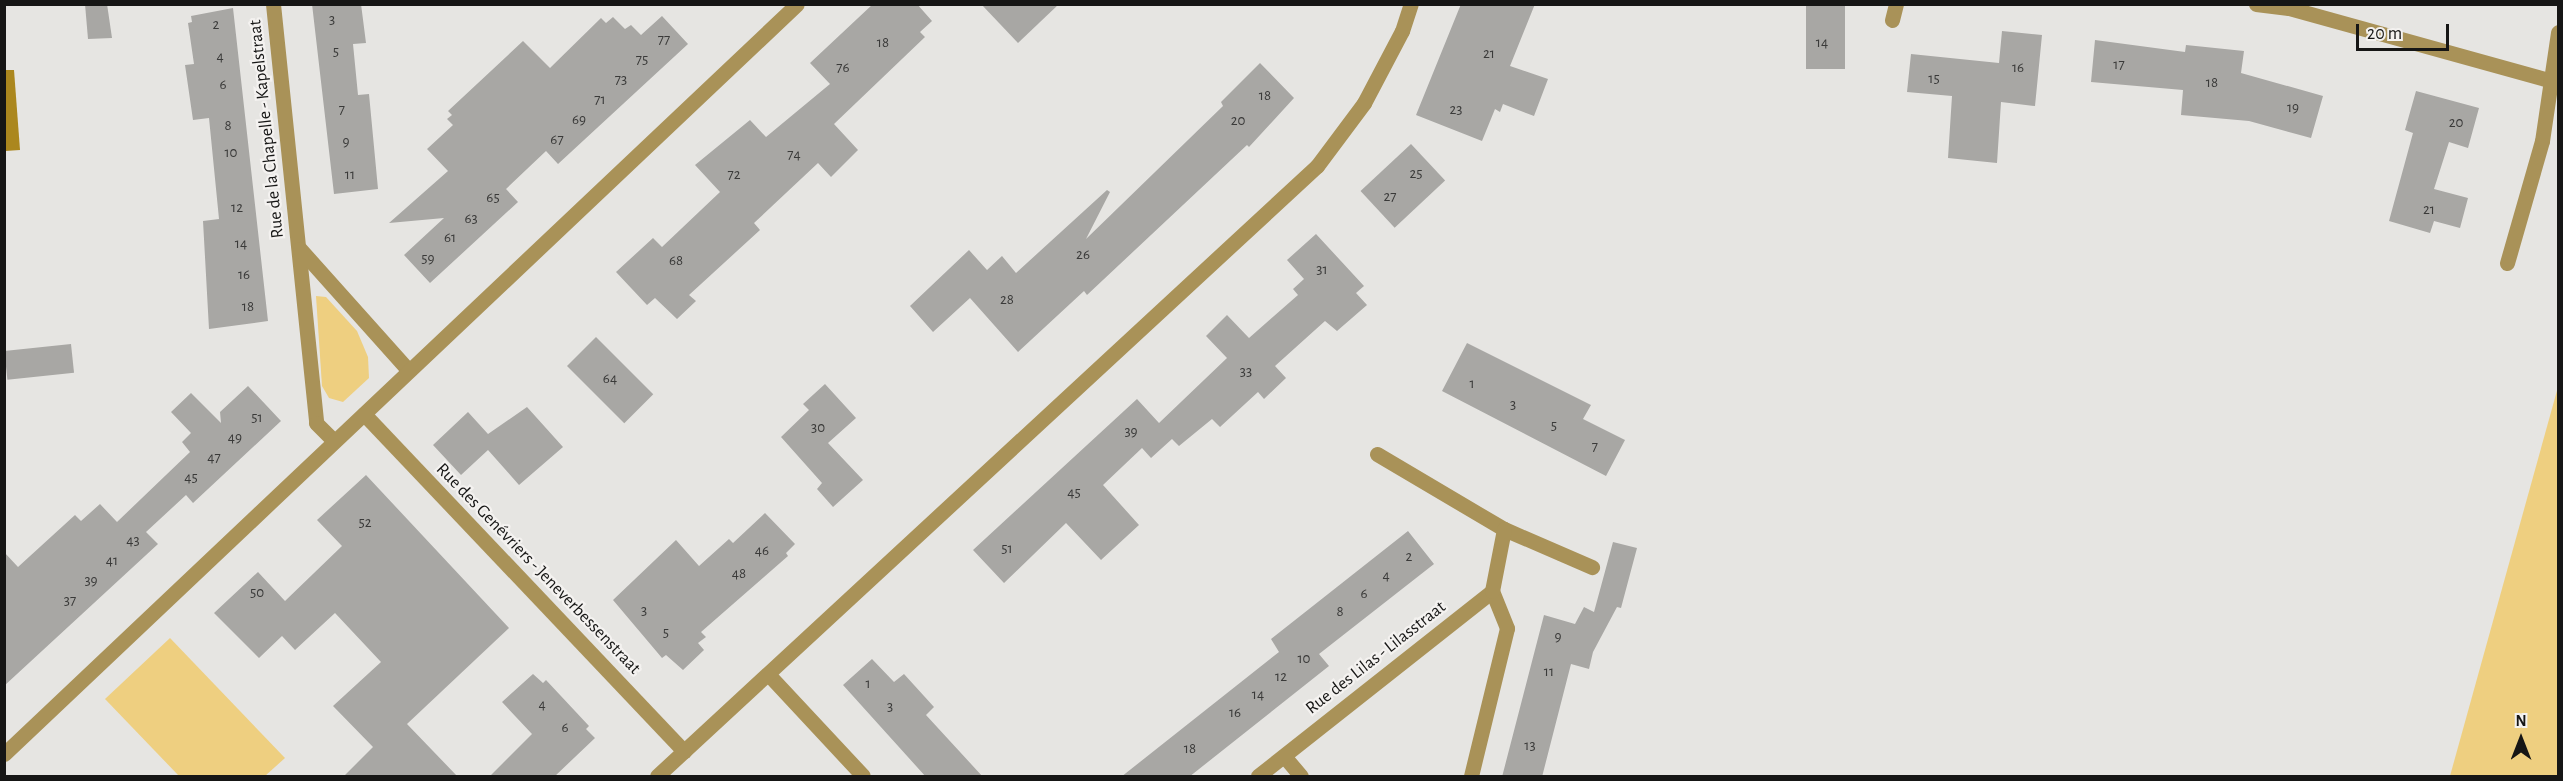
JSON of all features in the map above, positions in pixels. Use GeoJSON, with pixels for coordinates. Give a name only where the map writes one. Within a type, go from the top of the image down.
{"type":"FeatureCollection","features":[{"type":"Feature","properties":{"kind":"street","name":"Rue de la Chapelle - Kapelstraat"},"geometry":{"type":"LineString","coordinates":[[273,4],[300,249],[315,423],[334,441]]}},
{"type":"Feature","properties":{"kind":"street"},"geometry":{"type":"LineString","coordinates":[[4,754],[797,4]]}},
{"type":"Feature","properties":{"kind":"street"},"geometry":{"type":"LineString","coordinates":[[657,777],[1317,166],[1364,103],[1402,31],[1411,4]]}},
{"type":"Feature","properties":{"kind":"street"},"geometry":{"type":"LineString","coordinates":[[1892,20],[1896,4]]}},
{"type":"Feature","properties":{"kind":"street"},"geometry":{"type":"LineString","coordinates":[[2256,4],[2289,8],[2553,81]]}},
{"type":"Feature","properties":{"kind":"street"},"geometry":{"type":"LineString","coordinates":[[2507,263],[2542,141],[2559,32]]}},
{"type":"Feature","properties":{"kind":"street","name":"Rue de la Chapelle - Kapelstraat"},"geometry":{"type":"LineString","coordinates":[[300,249],[408,370]]}},
{"type":"Feature","properties":{"kind":"street","name":"Rue des Genévriers - Jeneverbessenstraat"},"geometry":{"type":"LineString","coordinates":[[364,414],[684,751]]}},
{"type":"Feature","properties":{"kind":"street"},"geometry":{"type":"LineString","coordinates":[[1377,454],[1504,529],[1592,567]]}},
{"type":"Feature","properties":{"kind":"street"},"geometry":{"type":"LineString","coordinates":[[1471,777],[1507,628],[1492,591],[1504,529]]}},
{"type":"Feature","properties":{"kind":"street","name":"Rue des Lilas - Lilasstraat"},"geometry":{"type":"LineString","coordinates":[[1258,777],[1492,591]]}},
{"type":"Feature","properties":{"kind":"street"},"geometry":{"type":"LineString","coordinates":[[768,674],[863,777]]}},
{"type":"Feature","properties":{"kind":"street"},"geometry":{"type":"LineString","coordinates":[[1284,756],[1301,777]]}},
{"type":"Feature","properties":{"kind":"shaded area"},"geometry":{"type":"Polygon","coordinates":[[[5,70],[14,70],[20,150],[5,151],[5,70]]]}},
{"type":"Feature","properties":{"kind":"shaded area"},"geometry":{"type":"Polygon","coordinates":[[[316,296],[326,297],[357,331],[368,357],[369,378],[343,402],[329,398],[322,386],[316,296]]]}},
{"type":"Feature","properties":{"kind":"shaded area"},"geometry":{"type":"Polygon","coordinates":[[[2558,387],[2558,776],[2450,776],[2558,387]]]}},
{"type":"Feature","properties":{"kind":"shaded area"},"geometry":{"type":"Polygon","coordinates":[[[170,638],[285,758],[265,776],[179,776],[105,699],[170,638]]]}},
{"type":"Feature","properties":{"kind":"building"},"geometry":{"type":"Polygon","coordinates":[[[85,4],[107,4],[112,38],[88,39],[85,4]]]}},
{"type":"Feature","properties":{"kind":"building"},"geometry":{"type":"Polygon","coordinates":[[[312,4],[361,4],[366,43],[353,44],[358,95],[369,94],[378,189],[334,194],[312,4]]]}},
{"type":"Feature","properties":{"kind":"building"},"geometry":{"type":"Polygon","coordinates":[[[873,4],[917,4],[932,21],[920,32],[925,37],[834,124],[858,150],[831,177],[818,163],[754,223],[760,230],[689,295],[696,301],[677,319],[655,298],[647,305],[616,272],[653,238],[662,247],[720,192],[695,165],[750,120],[766,137],[830,84],[810,63],[873,4]]]}},
{"type":"Feature","properties":{"kind":"building"},"geometry":{"type":"Polygon","coordinates":[[[981,4],[1059,4],[1018,43],[981,4]]]}},
{"type":"Feature","properties":{"kind":"building"},"geometry":{"type":"Polygon","coordinates":[[[1461,4],[1535,4],[1510,66],[1548,79],[1534,116],[1503,104],[1500,112],[1495,109],[1482,141],[1416,115],[1461,4]]]}},
{"type":"Feature","properties":{"kind":"building"},"geometry":{"type":"Polygon","coordinates":[[[1806,4],[1845,4],[1845,69],[1806,69],[1806,4]]]}},
{"type":"Feature","properties":{"kind":"building"},"geometry":{"type":"Polygon","coordinates":[[[233,8],[268,321],[209,329],[203,221],[219,219],[209,118],[193,120],[185,65],[194,64],[188,23],[192,22],[191,16],[233,8]]]}},
{"type":"Feature","properties":{"kind":"building"},"geometry":{"type":"Polygon","coordinates":[[[662,16],[688,44],[558,164],[546,151],[506,189],[518,202],[430,283],[404,255],[444,218],[389,223],[448,171],[427,149],[453,125],[447,119],[452,115],[448,111],[523,41],[550,68],[601,18],[606,23],[613,17],[625,29],[631,25],[641,35],[662,16]]]}},
{"type":"Feature","properties":{"kind":"building"},"geometry":{"type":"Polygon","coordinates":[[[2002,31],[2042,35],[2035,106],[2001,102],[1997,163],[1948,158],[1952,96],[1907,92],[1911,54],[1999,63],[2002,31]]]}},
{"type":"Feature","properties":{"kind":"building"},"geometry":{"type":"Polygon","coordinates":[[[2095,40],[2185,52],[2186,45],[2244,51],[2241,73],[2323,96],[2311,138],[2249,121],[2181,115],[2183,90],[2091,82],[2095,40]]]}},
{"type":"Feature","properties":{"kind":"building"},"geometry":{"type":"Polygon","coordinates":[[[1260,63],[1294,98],[1249,147],[1247,145],[1087,295],[1084,291],[1018,352],[970,298],[933,332],[910,306],[969,250],[987,270],[1002,256],[1016,273],[1107,190],[1110,192],[1086,239],[1223,106],[1221,102],[1260,63]]]}},
{"type":"Feature","properties":{"kind":"building"},"geometry":{"type":"Polygon","coordinates":[[[2416,91],[2479,108],[2468,148],[2449,142],[2434,189],[2468,198],[2460,228],[2434,221],[2430,233],[2389,221],[2413,133],[2405,130],[2416,91]]]}},
{"type":"Feature","properties":{"kind":"building"},"geometry":{"type":"Polygon","coordinates":[[[1411,144],[1445,181],[1395,228],[1361,191],[1411,144]]]}},
{"type":"Feature","properties":{"kind":"building"},"geometry":{"type":"Polygon","coordinates":[[[1316,234],[1364,286],[1356,293],[1367,305],[1337,331],[1325,321],[1275,366],[1286,378],[1264,399],[1258,392],[1220,427],[1212,419],[1179,446],[1172,439],[1151,458],[1142,448],[1103,485],[1139,525],[1101,560],[1066,523],[1004,583],[973,550],[1137,399],[1159,423],[1227,358],[1206,336],[1227,315],[1249,338],[1298,295],[1293,289],[1304,279],[1287,260],[1316,234]]]}},
{"type":"Feature","properties":{"kind":"building"},"geometry":{"type":"Polygon","coordinates":[[[596,337],[653,394],[624,423],[567,366],[596,337]]]}},
{"type":"Feature","properties":{"kind":"building"},"geometry":{"type":"Polygon","coordinates":[[[1467,343],[1591,405],[1583,419],[1625,440],[1606,476],[1442,391],[1467,343]]]}},
{"type":"Feature","properties":{"kind":"building"},"geometry":{"type":"Polygon","coordinates":[[[71,344],[74,373],[7,380],[4,351],[71,344]]]}},
{"type":"Feature","properties":{"kind":"building"},"geometry":{"type":"Polygon","coordinates":[[[825,384],[856,418],[828,443],[863,480],[833,507],[817,489],[822,483],[781,437],[809,410],[803,404],[825,384]]]}},
{"type":"Feature","properties":{"kind":"building"},"geometry":{"type":"Polygon","coordinates":[[[248,386],[281,421],[193,503],[186,495],[146,532],[158,544],[4,686],[4,552],[18,567],[75,515],[81,521],[100,504],[117,522],[190,452],[182,442],[191,433],[171,412],[191,393],[221,423],[220,412],[248,386]]]}},
{"type":"Feature","properties":{"kind":"building"},"geometry":{"type":"Polygon","coordinates":[[[527,407],[563,447],[519,485],[488,450],[461,475],[433,445],[468,412],[488,434],[527,407]]]}},
{"type":"Feature","properties":{"kind":"building"},"geometry":{"type":"Polygon","coordinates":[[[366,475],[509,628],[407,724],[458,777],[343,777],[373,747],[333,706],[381,662],[335,613],[295,650],[282,636],[259,658],[214,613],[258,572],[285,601],[342,546],[317,520],[366,475]]]}},
{"type":"Feature","properties":{"kind":"building"},"geometry":{"type":"Polygon","coordinates":[[[765,513],[795,544],[786,553],[788,556],[701,632],[706,637],[698,643],[704,650],[683,670],[666,655],[662,658],[613,600],[676,540],[699,566],[729,539],[733,543],[765,513]]]}},
{"type":"Feature","properties":{"kind":"building"},"geometry":{"type":"Polygon","coordinates":[[[1408,531],[1434,564],[1319,654],[1329,666],[1189,777],[1121,777],[1279,652],[1271,639],[1408,531]]]}},
{"type":"Feature","properties":{"kind":"building"},"geometry":{"type":"Polygon","coordinates":[[[1613,542],[1637,548],[1621,608],[1617,607],[1593,652],[1589,669],[1571,664],[1542,777],[1502,777],[1544,615],[1575,624],[1584,607],[1594,612],[1613,542]]]}},
{"type":"Feature","properties":{"kind":"building"},"geometry":{"type":"Polygon","coordinates":[[[872,659],[894,682],[904,674],[934,707],[926,715],[983,777],[926,777],[843,685],[872,659]]]}},
{"type":"Feature","properties":{"kind":"building"},"geometry":{"type":"Polygon","coordinates":[[[533,674],[543,683],[546,680],[589,726],[586,729],[595,738],[554,777],[489,777],[532,734],[502,702],[533,674]]]}}]}
